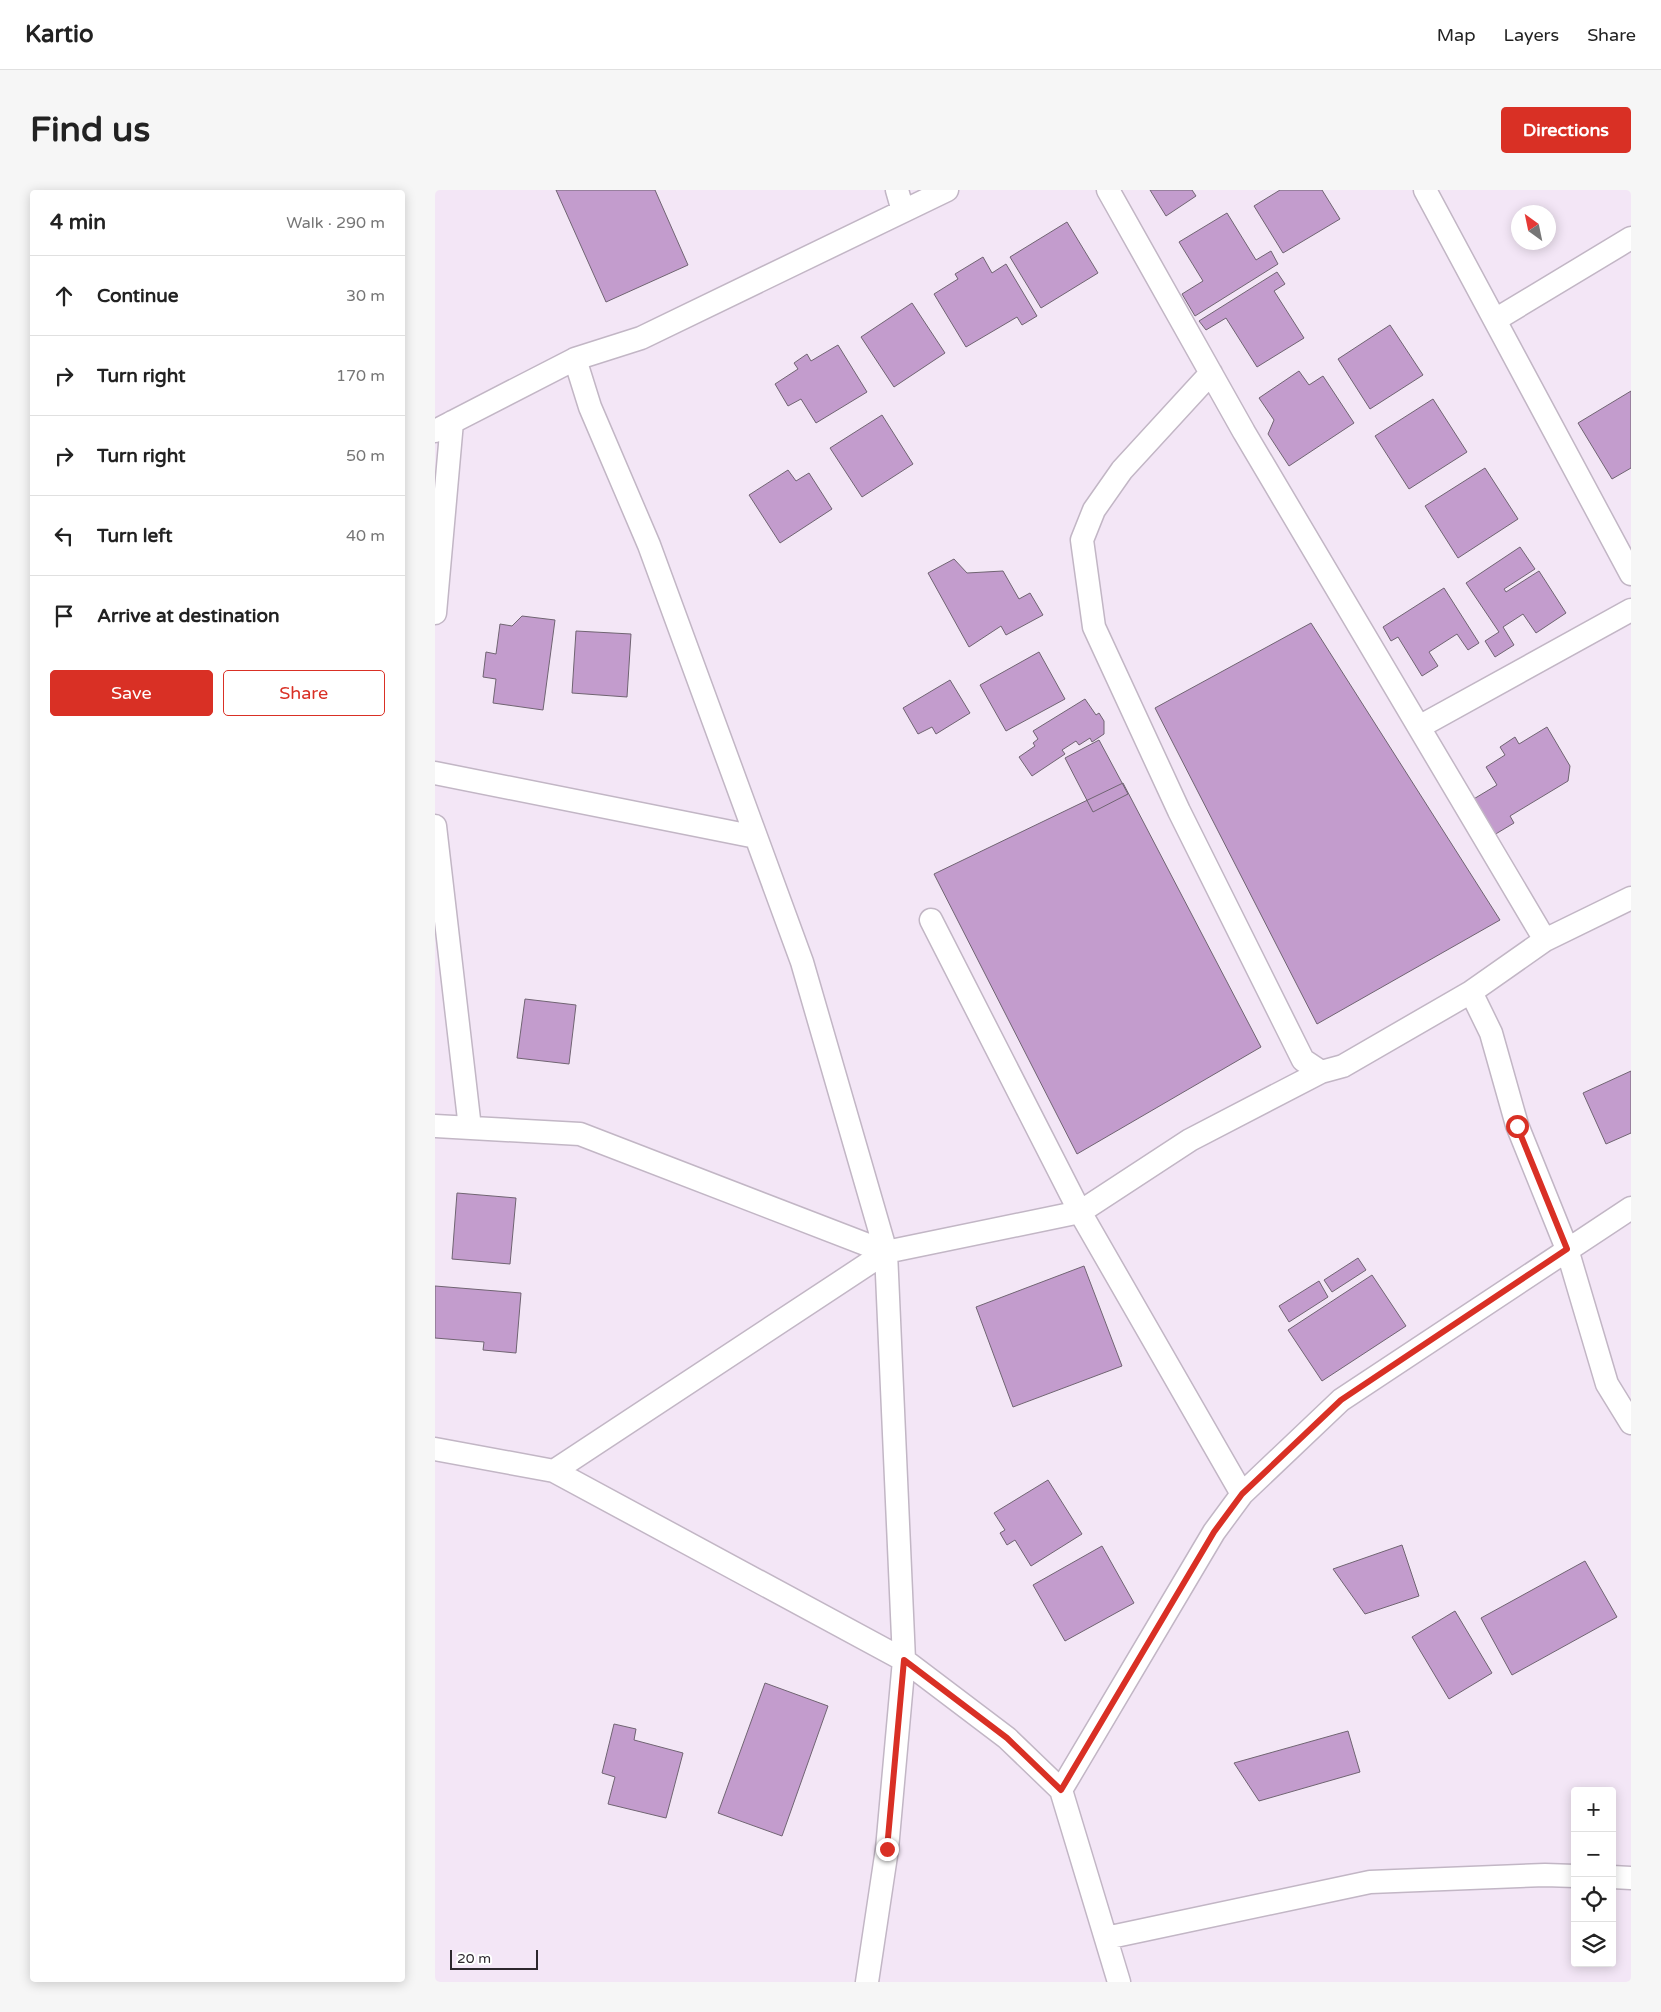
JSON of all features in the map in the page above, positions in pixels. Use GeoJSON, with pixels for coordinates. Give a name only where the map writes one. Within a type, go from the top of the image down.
{"type":"FeatureCollection","features":[{"type":"Feature","properties":{"kind":"street"},"geometry":{"type":"LineString","coordinates":[[435,613],[443,427],[575,359],[641,338],[900,200],[947,190]]}},
{"type":"Feature","properties":{"kind":"street"},"geometry":{"type":"LineString","coordinates":[[1108,190],[1244,432],[1545,940]]}},
{"type":"Feature","properties":{"kind":"street"},"geometry":{"type":"LineString","coordinates":[[1425,190],[1631,574]]}},
{"type":"Feature","properties":{"kind":"street"},"geometry":{"type":"LineString","coordinates":[[1495,320],[1631,238]]}},
{"type":"Feature","properties":{"kind":"street"},"geometry":{"type":"LineString","coordinates":[[575,359],[590,407],[649,545],[802,962],[886,1252],[904,1660],[887,1849],[867,1982]]}},
{"type":"Feature","properties":{"kind":"street"},"geometry":{"type":"LineString","coordinates":[[1211,373],[1122,470],[1094,510],[1082,540],[1094,627],[1179,811],[1303,1060],[1321,1072]]}},
{"type":"Feature","properties":{"kind":"street"},"geometry":{"type":"LineString","coordinates":[[1419,727],[1631,610]]}},
{"type":"Feature","properties":{"kind":"street"},"geometry":{"type":"LineString","coordinates":[[435,773],[756,837]]}},
{"type":"Feature","properties":{"kind":"street"},"geometry":{"type":"LineString","coordinates":[[435,826],[471,1128]]}},
{"type":"Feature","properties":{"kind":"street"},"geometry":{"type":"LineString","coordinates":[[554,1471],[886,1252],[1080,1212],[1190,1140],[1321,1072],[1343,1066],[1471,992],[1545,940],[1631,898]]}},
{"type":"Feature","properties":{"kind":"street"},"geometry":{"type":"LineString","coordinates":[[931,920],[1080,1212],[1242,1494]]}},
{"type":"Feature","properties":{"kind":"street"},"geometry":{"type":"LineString","coordinates":[[1471,992],[1491,1033],[1517,1126],[1567,1249],[1607,1384],[1631,1423]]}},
{"type":"Feature","properties":{"kind":"street"},"geometry":{"type":"LineString","coordinates":[[435,1126],[580,1134],[886,1252]]}},
{"type":"Feature","properties":{"kind":"street"},"geometry":{"type":"LineString","coordinates":[[1061,1790],[1214,1532],[1242,1494],[1341,1400],[1631,1208]]}},
{"type":"Feature","properties":{"kind":"street"},"geometry":{"type":"LineString","coordinates":[[435,1449],[554,1471],[904,1660],[1007,1738],[1061,1790],[1119,1982]]}},
{"type":"Feature","properties":{"kind":"street"},"geometry":{"type":"LineString","coordinates":[[1106,1938],[1370,1882],[1545,1875],[1571,1876]]}},
{"type":"Feature","properties":{"kind":"street"},"geometry":{"type":"LineString","coordinates":[[1616,1877],[1631,1878]]}},
{"type":"Feature","properties":{"kind":"building"},"geometry":{"type":"Polygon","coordinates":[[[556,190],[655,190],[688,265],[606,302],[556,190]]]}},
{"type":"Feature","properties":{"kind":"building"},"geometry":{"type":"Polygon","coordinates":[[[1150,190],[1192,190],[1196,196],[1166,216],[1150,190]]]}},
{"type":"Feature","properties":{"kind":"building"},"geometry":{"type":"Polygon","coordinates":[[[1280,190],[1322,190],[1340,219],[1283,253],[1254,206],[1280,190]]]}},
{"type":"Feature","properties":{"kind":"building"},"geometry":{"type":"Polygon","coordinates":[[[1227,213],[1256,260],[1271,251],[1278,264],[1195,316],[1182,294],[1203,281],[1179,242],[1227,213]]]}},
{"type":"Feature","properties":{"kind":"building"},"geometry":{"type":"Polygon","coordinates":[[[1067,222],[1098,273],[1041,308],[1010,257],[1067,222]]]}},
{"type":"Feature","properties":{"kind":"building"},"geometry":{"type":"Polygon","coordinates":[[[983,257],[992,273],[1006,264],[1037,316],[1022,325],[1017,317],[966,347],[934,294],[958,279],[955,274],[983,257]]]}},
{"type":"Feature","properties":{"kind":"building"},"geometry":{"type":"Polygon","coordinates":[[[1277,272],[1285,284],[1274,291],[1304,338],[1257,367],[1226,318],[1206,330],[1199,321],[1277,272]]]}},
{"type":"Feature","properties":{"kind":"building"},"geometry":{"type":"Polygon","coordinates":[[[912,303],[945,353],[894,387],[861,337],[912,303]]]}},
{"type":"Feature","properties":{"kind":"building"},"geometry":{"type":"Polygon","coordinates":[[[1390,325],[1423,375],[1370,409],[1338,359],[1390,325]]]}},
{"type":"Feature","properties":{"kind":"building"},"geometry":{"type":"Polygon","coordinates":[[[838,345],[867,392],[816,423],[801,399],[788,406],[775,384],[798,369],[794,363],[807,354],[811,361],[838,345]]]}},
{"type":"Feature","properties":{"kind":"building"},"geometry":{"type":"Polygon","coordinates":[[[1299,371],[1309,385],[1323,376],[1354,423],[1289,466],[1268,434],[1274,420],[1259,398],[1299,371]]]}},
{"type":"Feature","properties":{"kind":"building"},"geometry":{"type":"Polygon","coordinates":[[[1631,391],[1631,468],[1612,479],[1578,423],[1631,391]]]}},
{"type":"Feature","properties":{"kind":"building"},"geometry":{"type":"Polygon","coordinates":[[[1433,399],[1467,452],[1409,489],[1375,436],[1433,399]]]}},
{"type":"Feature","properties":{"kind":"building"},"geometry":{"type":"Polygon","coordinates":[[[882,415],[913,464],[862,497],[830,448],[882,415]]]}},
{"type":"Feature","properties":{"kind":"building"},"geometry":{"type":"Polygon","coordinates":[[[1485,468],[1518,519],[1458,558],[1425,506],[1485,468]]]}},
{"type":"Feature","properties":{"kind":"building"},"geometry":{"type":"Polygon","coordinates":[[[788,470],[796,481],[809,473],[832,509],[780,543],[749,495],[788,470]]]}},
{"type":"Feature","properties":{"kind":"building"},"geometry":{"type":"Polygon","coordinates":[[[1520,547],[1535,569],[1504,589],[1506,592],[1539,571],[1566,613],[1536,633],[1523,614],[1503,627],[1514,645],[1495,657],[1485,641],[1499,632],[1466,583],[1520,547]]]}},
{"type":"Feature","properties":{"kind":"building"},"geometry":{"type":"Polygon","coordinates":[[[954,559],[967,573],[1003,571],[1019,599],[1030,593],[1043,615],[1006,635],[1001,626],[969,647],[928,573],[954,559]]]}},
{"type":"Feature","properties":{"kind":"building"},"geometry":{"type":"Polygon","coordinates":[[[1444,588],[1479,643],[1468,650],[1457,634],[1429,652],[1438,666],[1422,676],[1398,637],[1391,641],[1383,627],[1444,588]]]}},
{"type":"Feature","properties":{"kind":"building"},"geometry":{"type":"Polygon","coordinates":[[[522,616],[555,620],[543,710],[493,703],[496,679],[483,677],[486,652],[496,654],[500,624],[512,626],[522,616]]]}},
{"type":"Feature","properties":{"kind":"building"},"geometry":{"type":"Polygon","coordinates":[[[1311,623],[1500,920],[1317,1024],[1155,708],[1311,623]]]}},
{"type":"Feature","properties":{"kind":"building"},"geometry":{"type":"Polygon","coordinates":[[[576,631],[631,634],[627,697],[572,693],[576,631]]]}},
{"type":"Feature","properties":{"kind":"building"},"geometry":{"type":"Polygon","coordinates":[[[1039,652],[1065,699],[1006,731],[980,685],[1039,652]]]}},
{"type":"Feature","properties":{"kind":"building"},"geometry":{"type":"Polygon","coordinates":[[[950,680],[970,713],[936,734],[932,727],[918,734],[903,708],[950,680]]]}},
{"type":"Feature","properties":{"kind":"building"},"geometry":{"type":"Polygon","coordinates":[[[1085,699],[1096,715],[1099,713],[1104,721],[1104,734],[1092,742],[1090,738],[1079,745],[1076,741],[1062,750],[1065,754],[1032,776],[1019,757],[1035,746],[1033,743],[1038,739],[1033,731],[1085,699]]]}},
{"type":"Feature","properties":{"kind":"building"},"geometry":{"type":"Polygon","coordinates":[[[1547,727],[1570,766],[1568,781],[1510,816],[1514,823],[1494,835],[1472,800],[1497,785],[1486,767],[1505,755],[1500,747],[1515,737],[1519,744],[1547,727]]]}},
{"type":"Feature","properties":{"kind":"building"},"geometry":{"type":"Polygon","coordinates":[[[1099,740],[1128,794],[1093,812],[1065,758],[1099,740]]]}},
{"type":"Feature","properties":{"kind":"building"},"geometry":{"type":"Polygon","coordinates":[[[1123,783],[1261,1047],[1077,1154],[934,874],[1123,783]]]}},
{"type":"Feature","properties":{"kind":"building"},"geometry":{"type":"Polygon","coordinates":[[[525,999],[576,1005],[569,1064],[517,1058],[525,999]]]}},
{"type":"Feature","properties":{"kind":"building"},"geometry":{"type":"Polygon","coordinates":[[[1631,1071],[1631,1133],[1606,1144],[1583,1093],[1631,1071]]]}},
{"type":"Feature","properties":{"kind":"building"},"geometry":{"type":"Polygon","coordinates":[[[457,1193],[516,1198],[510,1264],[452,1259],[457,1193]]]}},
{"type":"Feature","properties":{"kind":"building"},"geometry":{"type":"Polygon","coordinates":[[[1358,1258],[1366,1270],[1332,1292],[1324,1280],[1358,1258]]]}},
{"type":"Feature","properties":{"kind":"building"},"geometry":{"type":"Polygon","coordinates":[[[1084,1266],[1122,1366],[1013,1407],[976,1307],[1084,1266]]]}},
{"type":"Feature","properties":{"kind":"building"},"geometry":{"type":"Polygon","coordinates":[[[1372,1275],[1406,1326],[1322,1381],[1288,1330],[1372,1275]]]}},
{"type":"Feature","properties":{"kind":"building"},"geometry":{"type":"Polygon","coordinates":[[[1319,1281],[1328,1297],[1289,1322],[1279,1306],[1319,1281]]]}},
{"type":"Feature","properties":{"kind":"building"},"geometry":{"type":"Polygon","coordinates":[[[435,1286],[521,1293],[516,1353],[483,1350],[484,1342],[435,1338],[435,1286]]]}},
{"type":"Feature","properties":{"kind":"building"},"geometry":{"type":"Polygon","coordinates":[[[1048,1480],[1082,1534],[1031,1566],[1015,1540],[1007,1545],[1000,1533],[1005,1530],[994,1513],[1048,1480]]]}},
{"type":"Feature","properties":{"kind":"building"},"geometry":{"type":"Polygon","coordinates":[[[1402,1545],[1419,1596],[1365,1614],[1333,1569],[1402,1545]]]}},
{"type":"Feature","properties":{"kind":"building"},"geometry":{"type":"Polygon","coordinates":[[[1102,1546],[1134,1603],[1065,1641],[1033,1585],[1102,1546]]]}},
{"type":"Feature","properties":{"kind":"building"},"geometry":{"type":"Polygon","coordinates":[[[1585,1561],[1617,1617],[1512,1675],[1481,1618],[1585,1561]]]}},
{"type":"Feature","properties":{"kind":"building"},"geometry":{"type":"Polygon","coordinates":[[[1455,1611],[1492,1673],[1449,1699],[1412,1637],[1455,1611]]]}},
{"type":"Feature","properties":{"kind":"building"},"geometry":{"type":"Polygon","coordinates":[[[765,1683],[828,1706],[782,1836],[718,1813],[765,1683]]]}},
{"type":"Feature","properties":{"kind":"building"},"geometry":{"type":"Polygon","coordinates":[[[614,1724],[636,1729],[634,1740],[683,1753],[666,1818],[608,1804],[615,1777],[602,1773],[614,1724]]]}},
{"type":"Feature","properties":{"kind":"building"},"geometry":{"type":"Polygon","coordinates":[[[1348,1731],[1360,1772],[1259,1801],[1234,1763],[1348,1731]]]}},
{"type":"Feature","properties":{"kind":"route"},"geometry":{"type":"LineString","coordinates":[[887,1849],[904,1660],[1007,1738],[1061,1790],[1214,1532],[1242,1494],[1341,1400],[1567,1249],[1517,1126]]}}]}
